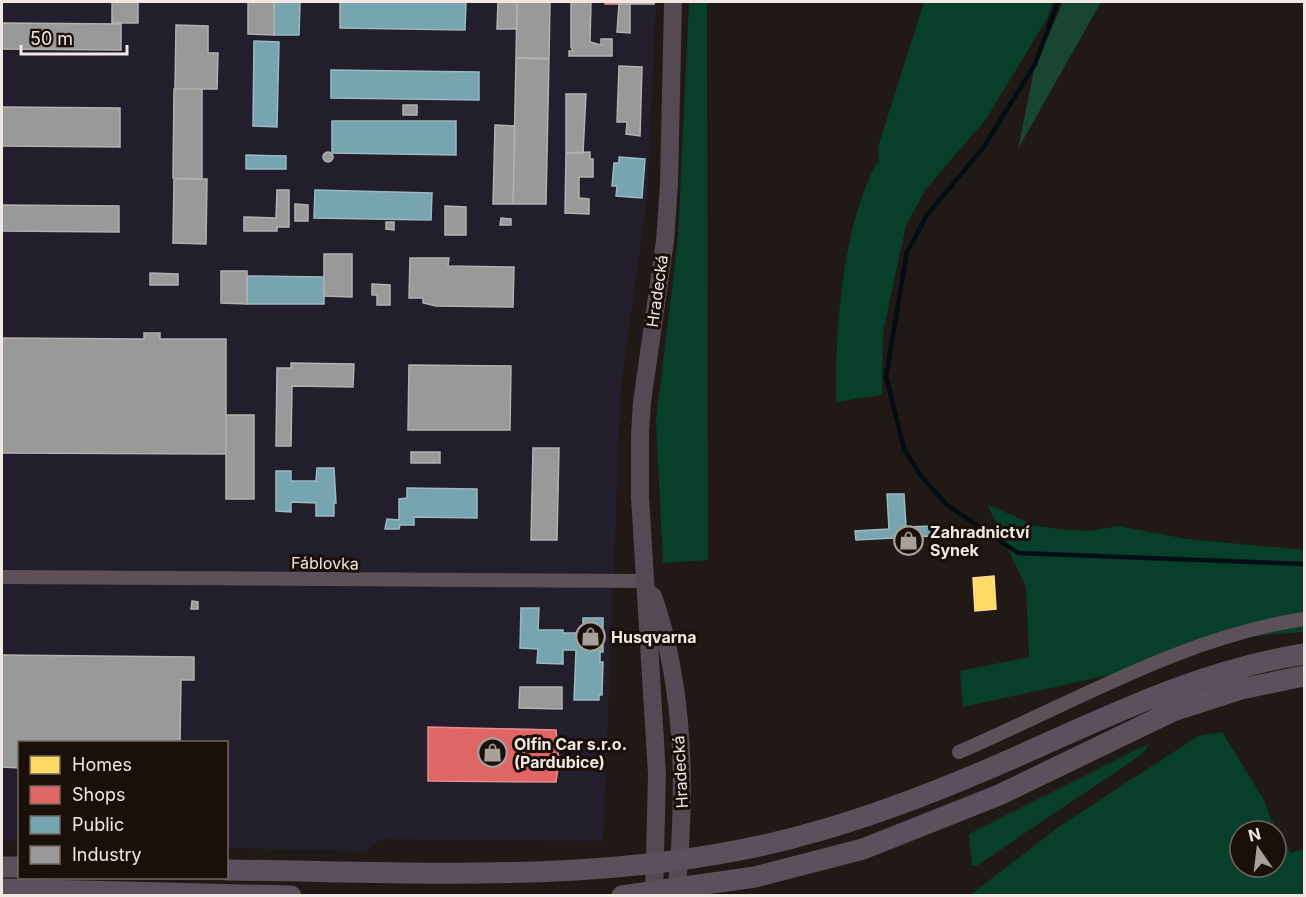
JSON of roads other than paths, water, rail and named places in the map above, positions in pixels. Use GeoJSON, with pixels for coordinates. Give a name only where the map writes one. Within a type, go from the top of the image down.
{"type":"FeatureCollection","features":[{"type":"Feature","properties":{"kind":"main road","name":"Hradecká"},"geometry":{"type":"LineString","coordinates":[[654,893],[657,774],[647,580],[640,497],[640,434],[669,184],[673,2]]}},
{"type":"Feature","properties":{"kind":"main road","name":"Hradecká"},"geometry":{"type":"LineString","coordinates":[[647,580],[663,624],[678,717],[682,809],[677,892]]}},
{"type":"Feature","properties":{"kind":"main road"},"geometry":{"type":"LineString","coordinates":[[228,870],[546,870],[655,863],[763,846],[852,820],[979,773],[1165,690],[1236,668],[1305,654]]}},
{"type":"Feature","properties":{"kind":"main road"},"geometry":{"type":"LineString","coordinates":[[622,896],[677,892],[817,863],[863,849],[999,795],[1173,711],[1241,689],[1305,676]]}},
{"type":"Feature","properties":{"kind":"main road"},"geometry":{"type":"LineString","coordinates":[[2,867],[18,867]]}},
{"type":"Feature","properties":{"kind":"main road"},"geometry":{"type":"LineString","coordinates":[[701,896],[719,883]]}},
{"type":"Feature","properties":{"kind":"main road"},"geometry":{"type":"LineString","coordinates":[[2,889],[291,896]]}},
{"type":"Feature","properties":{"kind":"street","name":"Fáblovka"},"geometry":{"type":"LineString","coordinates":[[2,576],[618,582],[647,580]]}},
{"type":"Feature","properties":{"kind":"street"},"geometry":{"type":"LineString","coordinates":[[959,752],[1191,648],[1251,630],[1305,619]]}},
{"type":"Feature","properties":{"kind":"waterway"},"geometry":{"type":"LineString","coordinates":[[1058,2],[1035,64],[983,148],[927,215],[907,252],[886,376],[904,449],[921,476],[947,505],[1018,553],[1304,564]]}},
{"type":"Feature","properties":{"kind":"place","name":"Zahradnictví Synek"},"geometry":{"type":"Point","coordinates":[909,541]}},
{"type":"Feature","properties":{"kind":"place","name":"Husqvarna"},"geometry":{"type":"Point","coordinates":[590,637]}},
{"type":"Feature","properties":{"kind":"place","name":"Olfin Car s.r.o. (Pardubice)"},"geometry":{"type":"Point","coordinates":[493,753]}}]}
